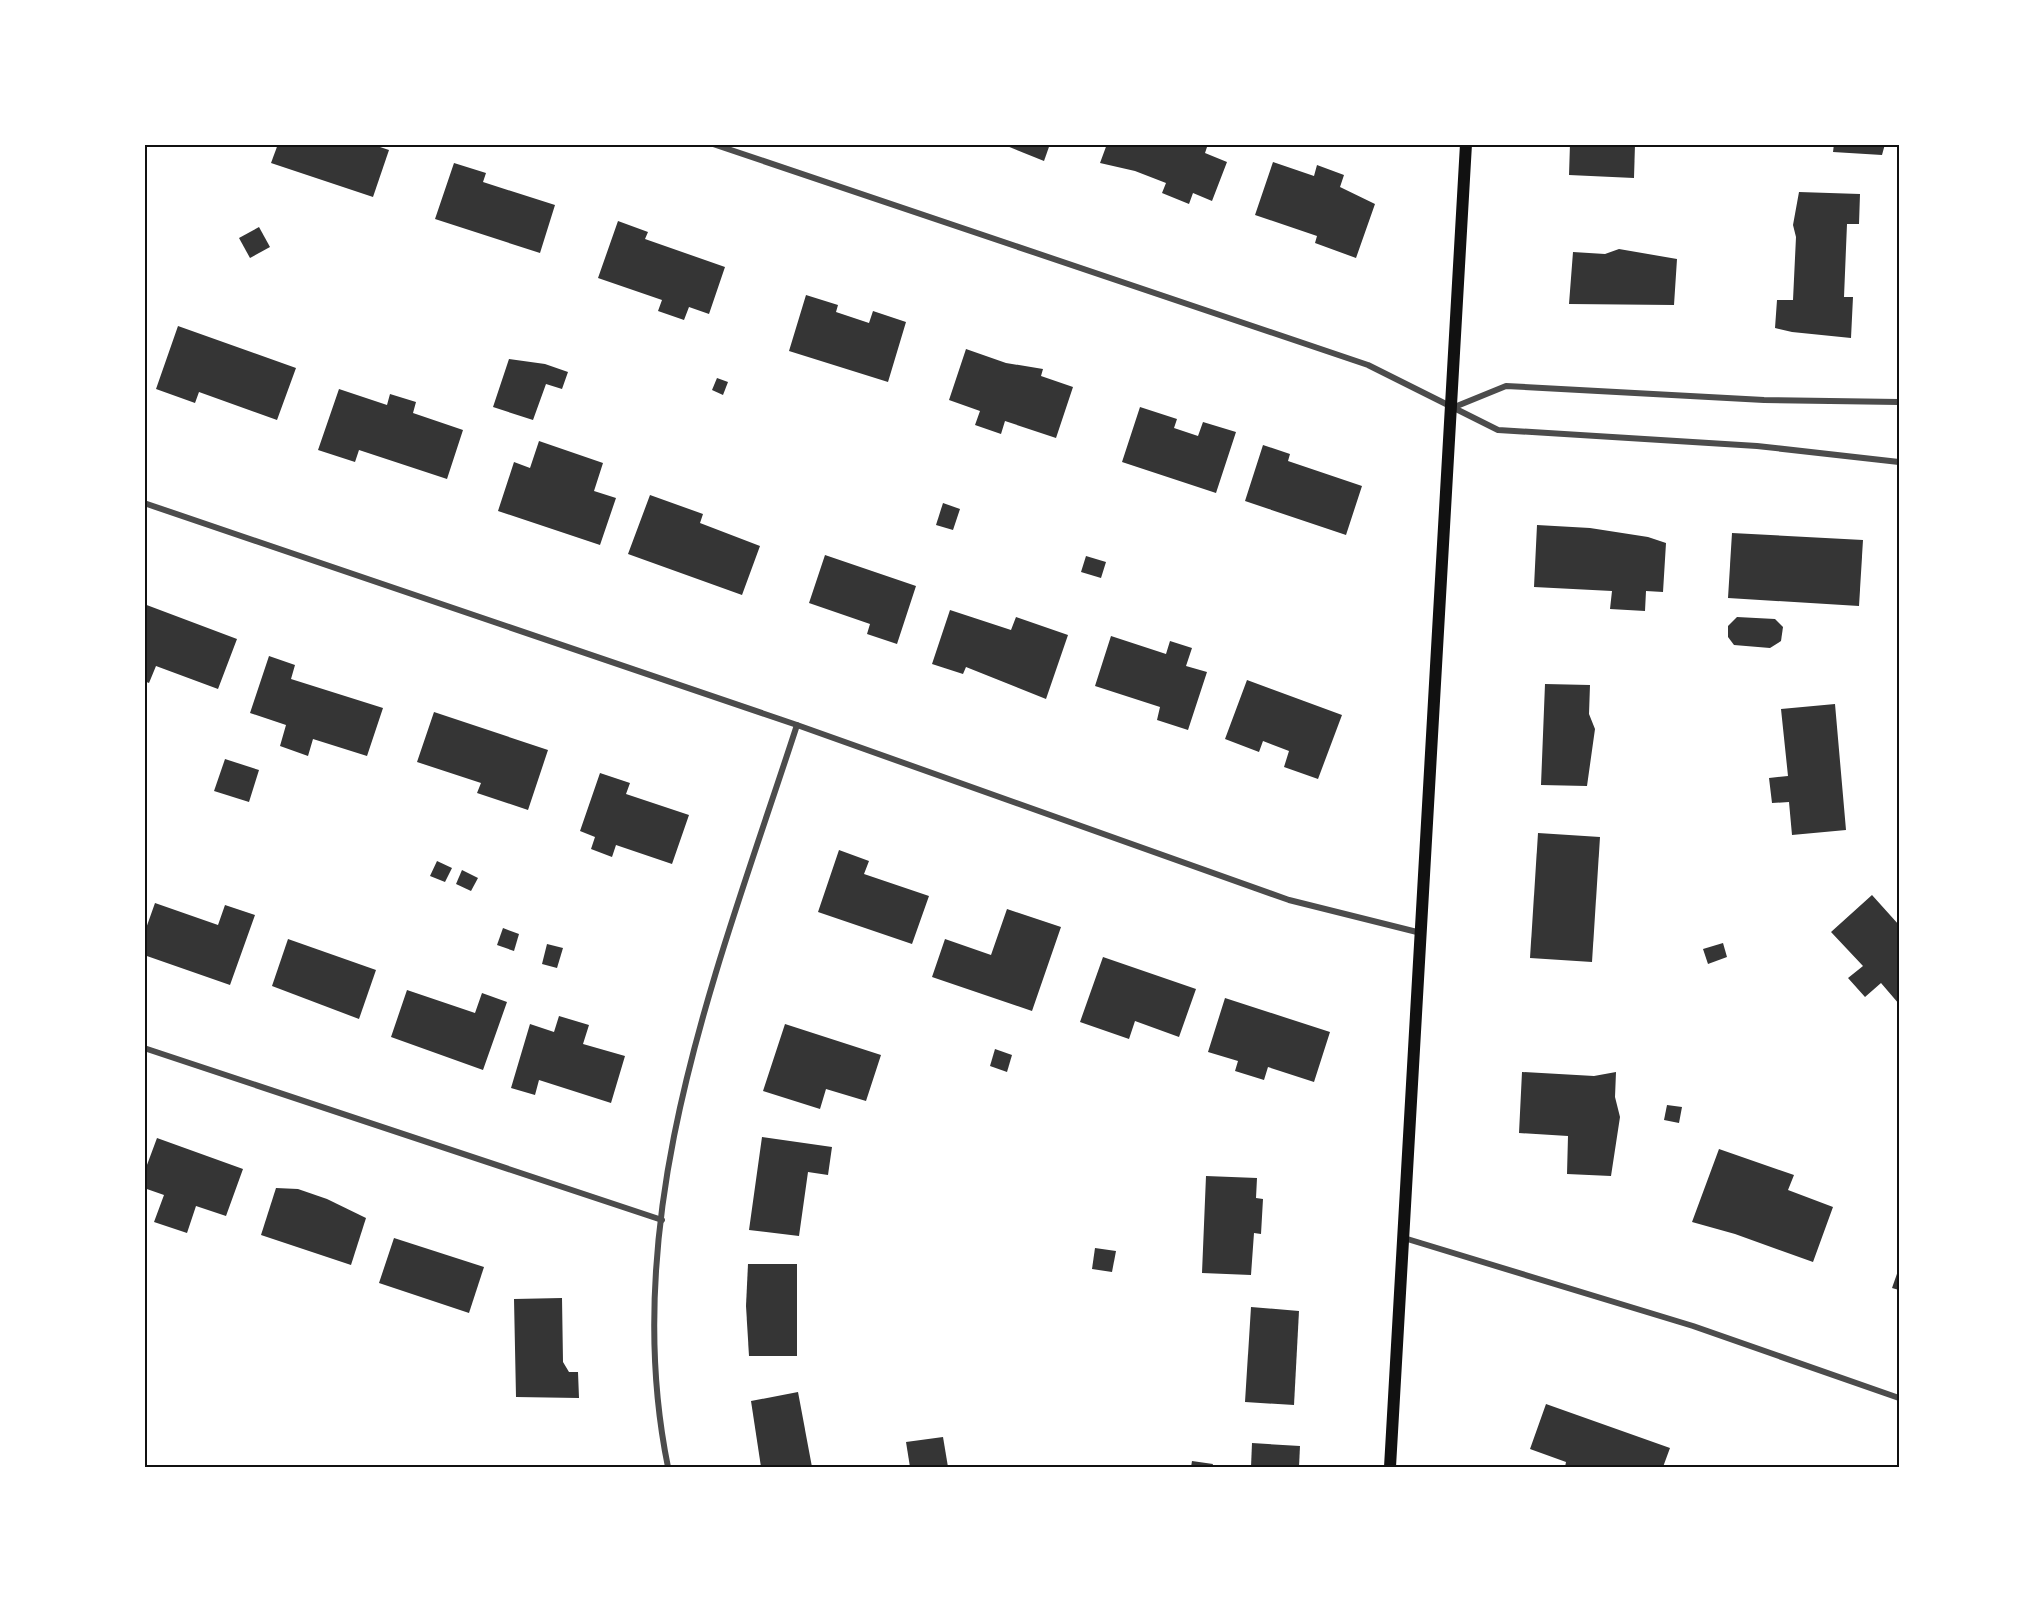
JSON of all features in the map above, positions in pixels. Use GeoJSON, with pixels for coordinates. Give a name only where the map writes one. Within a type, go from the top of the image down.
{"type":"FeatureCollection","features":[{"type":"Feature","properties":{"kind":"main road"},"geometry":{"type":"LineString","coordinates":[[1390,1467],[1466,144]]}},
{"type":"Feature","properties":{"kind":"street"},"geometry":{"type":"LineString","coordinates":[[713,144],[1368,365],[1498,430],[1757,446],[1899,462]]}},
{"type":"Feature","properties":{"kind":"street"},"geometry":{"type":"LineString","coordinates":[[1451,408],[1506,386],[1764,400],[1899,402]]}},
{"type":"Feature","properties":{"kind":"street"},"geometry":{"type":"LineString","coordinates":[[144,503],[797,725],[1289,900],[1421,933]]}},
{"type":"Feature","properties":{"kind":"street"},"geometry":{"type":"LineString","coordinates":[[668,1467],[658,1419],[653,1341],[662,1220],[676,1121],[698,1030],[797,725]]}},
{"type":"Feature","properties":{"kind":"street"},"geometry":{"type":"LineString","coordinates":[[144,1048],[662,1220]]}},
{"type":"Feature","properties":{"kind":"street"},"geometry":{"type":"LineString","coordinates":[[1404,1238],[1693,1326],[1899,1398]]}},
{"type":"Feature","properties":{"kind":"building"},"geometry":{"type":"Polygon","coordinates":[[[278,144],[371,144],[389,150],[373,197],[271,163],[278,144]]]}},
{"type":"Feature","properties":{"kind":"building"},"geometry":{"type":"Polygon","coordinates":[[[1008,144],[1050,144],[1044,161],[1007,146],[1008,144]]]}},
{"type":"Feature","properties":{"kind":"building"},"geometry":{"type":"Polygon","coordinates":[[[1107,144],[1208,144],[1205,153],[1227,162],[1212,201],[1193,193],[1189,204],[1162,193],[1166,183],[1135,171],[1100,163],[1107,144]]]}},
{"type":"Feature","properties":{"kind":"building"},"geometry":{"type":"Polygon","coordinates":[[[1570,144],[1635,144],[1634,178],[1569,175],[1570,144]]]}},
{"type":"Feature","properties":{"kind":"building"},"geometry":{"type":"Polygon","coordinates":[[[1834,144],[1885,144],[1882,155],[1833,152],[1834,144]]]}},
{"type":"Feature","properties":{"kind":"building"},"geometry":{"type":"Polygon","coordinates":[[[1273,162],[1314,176],[1317,165],[1344,175],[1340,187],[1375,204],[1356,258],[1315,243],[1317,236],[1255,215],[1273,162]]]}},
{"type":"Feature","properties":{"kind":"building"},"geometry":{"type":"Polygon","coordinates":[[[454,163],[486,173],[483,182],[555,205],[540,253],[435,219],[454,163]]]}},
{"type":"Feature","properties":{"kind":"building"},"geometry":{"type":"Polygon","coordinates":[[[1799,192],[1860,194],[1859,224],[1847,224],[1844,297],[1853,297],[1851,338],[1775,328],[1777,300],[1793,300],[1796,237],[1793,225],[1799,192]]]}},
{"type":"Feature","properties":{"kind":"building"},"geometry":{"type":"Polygon","coordinates":[[[618,221],[648,232],[645,239],[725,267],[709,314],[689,307],[684,320],[658,311],[662,300],[598,278],[618,221]]]}},
{"type":"Feature","properties":{"kind":"building"},"geometry":{"type":"Polygon","coordinates":[[[259,227],[270,247],[250,258],[239,238],[259,227]]]}},
{"type":"Feature","properties":{"kind":"building"},"geometry":{"type":"Polygon","coordinates":[[[1619,249],[1677,259],[1674,305],[1569,304],[1573,252],[1605,254],[1619,249]]]}},
{"type":"Feature","properties":{"kind":"building"},"geometry":{"type":"Polygon","coordinates":[[[806,295],[838,305],[836,312],[869,323],[873,311],[906,322],[888,382],[789,351],[806,295]]]}},
{"type":"Feature","properties":{"kind":"building"},"geometry":{"type":"Polygon","coordinates":[[[178,326],[296,368],[277,420],[199,392],[195,403],[156,389],[178,326]]]}},
{"type":"Feature","properties":{"kind":"building"},"geometry":{"type":"Polygon","coordinates":[[[966,349],[1006,363],[1043,369],[1041,376],[1073,387],[1056,438],[1005,421],[1001,434],[975,425],[980,411],[949,400],[966,349]]]}},
{"type":"Feature","properties":{"kind":"building"},"geometry":{"type":"Polygon","coordinates":[[[509,359],[545,364],[568,372],[562,389],[546,384],[533,420],[493,407],[509,359]]]}},
{"type":"Feature","properties":{"kind":"building"},"geometry":{"type":"Polygon","coordinates":[[[717,378],[728,382],[723,395],[712,390],[717,378]]]}},
{"type":"Feature","properties":{"kind":"building"},"geometry":{"type":"Polygon","coordinates":[[[339,389],[387,405],[390,394],[416,402],[413,413],[463,430],[447,479],[359,450],[355,462],[318,450],[339,389]]]}},
{"type":"Feature","properties":{"kind":"building"},"geometry":{"type":"Polygon","coordinates":[[[1140,407],[1177,419],[1174,428],[1198,436],[1203,422],[1236,432],[1216,493],[1122,462],[1140,407]]]}},
{"type":"Feature","properties":{"kind":"building"},"geometry":{"type":"Polygon","coordinates":[[[539,441],[603,463],[594,491],[616,498],[600,545],[498,511],[514,462],[530,468],[539,441]]]}},
{"type":"Feature","properties":{"kind":"building"},"geometry":{"type":"Polygon","coordinates":[[[1263,445],[1290,454],[1288,461],[1362,486],[1346,535],[1245,501],[1263,445]]]}},
{"type":"Feature","properties":{"kind":"building"},"geometry":{"type":"Polygon","coordinates":[[[650,495],[703,514],[700,523],[760,546],[742,595],[628,554],[650,495]]]}},
{"type":"Feature","properties":{"kind":"building"},"geometry":{"type":"Polygon","coordinates":[[[943,503],[960,509],[953,530],[936,525],[943,503]]]}},
{"type":"Feature","properties":{"kind":"building"},"geometry":{"type":"Polygon","coordinates":[[[1537,525],[1590,528],[1648,537],[1666,543],[1663,592],[1646,591],[1645,611],[1610,609],[1612,591],[1534,587],[1537,525]]]}},
{"type":"Feature","properties":{"kind":"building"},"geometry":{"type":"Polygon","coordinates":[[[1732,533],[1863,540],[1859,606],[1728,598],[1732,533]]]}},
{"type":"Feature","properties":{"kind":"building"},"geometry":{"type":"Polygon","coordinates":[[[825,555],[916,586],[897,644],[867,634],[870,624],[809,603],[825,555]]]}},
{"type":"Feature","properties":{"kind":"building"},"geometry":{"type":"Polygon","coordinates":[[[1086,556],[1106,562],[1101,578],[1081,572],[1086,556]]]}},
{"type":"Feature","properties":{"kind":"building"},"geometry":{"type":"Polygon","coordinates":[[[144,604],[237,639],[218,689],[156,666],[149,683],[144,681],[144,604]]]}},
{"type":"Feature","properties":{"kind":"building"},"geometry":{"type":"Polygon","coordinates":[[[950,610],[1011,630],[1016,617],[1068,635],[1046,699],[966,667],[963,674],[932,664],[950,610]]]}},
{"type":"Feature","properties":{"kind":"building"},"geometry":{"type":"Polygon","coordinates":[[[1737,617],[1775,619],[1783,627],[1781,641],[1770,648],[1734,645],[1728,637],[1728,626],[1737,617]]]}},
{"type":"Feature","properties":{"kind":"building"},"geometry":{"type":"Polygon","coordinates":[[[1111,636],[1166,654],[1170,641],[1192,648],[1186,666],[1207,672],[1188,730],[1157,720],[1160,707],[1095,686],[1111,636]]]}},
{"type":"Feature","properties":{"kind":"building"},"geometry":{"type":"Polygon","coordinates":[[[269,656],[295,665],[291,679],[383,708],[367,756],[313,739],[308,756],[280,746],[286,725],[250,713],[269,656]]]}},
{"type":"Feature","properties":{"kind":"building"},"geometry":{"type":"Polygon","coordinates":[[[1247,680],[1342,715],[1318,779],[1284,767],[1289,751],[1263,741],[1259,752],[1225,739],[1247,680]]]}},
{"type":"Feature","properties":{"kind":"building"},"geometry":{"type":"Polygon","coordinates":[[[1545,684],[1590,685],[1589,714],[1595,729],[1587,786],[1541,785],[1545,684]]]}},
{"type":"Feature","properties":{"kind":"building"},"geometry":{"type":"Polygon","coordinates":[[[1835,704],[1846,830],[1792,835],[1789,802],[1772,803],[1769,778],[1788,776],[1781,709],[1835,704]]]}},
{"type":"Feature","properties":{"kind":"building"},"geometry":{"type":"Polygon","coordinates":[[[434,712],[548,750],[528,810],[477,793],[481,783],[417,762],[434,712]]]}},
{"type":"Feature","properties":{"kind":"building"},"geometry":{"type":"Polygon","coordinates":[[[225,759],[259,770],[249,802],[214,791],[225,759]]]}},
{"type":"Feature","properties":{"kind":"building"},"geometry":{"type":"Polygon","coordinates":[[[600,773],[630,783],[626,794],[689,815],[672,864],[616,845],[612,857],[591,849],[595,837],[580,831],[600,773]]]}},
{"type":"Feature","properties":{"kind":"building"},"geometry":{"type":"Polygon","coordinates":[[[1538,833],[1600,837],[1592,962],[1530,958],[1538,833]]]}},
{"type":"Feature","properties":{"kind":"building"},"geometry":{"type":"Polygon","coordinates":[[[839,850],[869,861],[864,874],[929,896],[912,944],[818,912],[839,850]]]}},
{"type":"Feature","properties":{"kind":"building"},"geometry":{"type":"Polygon","coordinates":[[[437,861],[452,868],[445,882],[430,876],[437,861]]]}},
{"type":"Feature","properties":{"kind":"building"},"geometry":{"type":"Polygon","coordinates":[[[462,870],[478,878],[471,891],[456,884],[462,870]]]}},
{"type":"Feature","properties":{"kind":"building"},"geometry":{"type":"Polygon","coordinates":[[[1872,895],[1899,925],[1899,1004],[1881,983],[1865,997],[1848,978],[1863,966],[1831,932],[1872,895]]]}},
{"type":"Feature","properties":{"kind":"building"},"geometry":{"type":"Polygon","coordinates":[[[155,903],[218,925],[225,905],[255,915],[230,985],[144,955],[144,934],[155,903]]]}},
{"type":"Feature","properties":{"kind":"building"},"geometry":{"type":"Polygon","coordinates":[[[1007,909],[1061,927],[1032,1011],[932,977],[945,939],[991,955],[1007,909]]]}},
{"type":"Feature","properties":{"kind":"building"},"geometry":{"type":"Polygon","coordinates":[[[503,928],[519,934],[514,951],[497,945],[503,928]]]}},
{"type":"Feature","properties":{"kind":"building"},"geometry":{"type":"Polygon","coordinates":[[[288,939],[376,970],[359,1019],[272,986],[288,939]]]}},
{"type":"Feature","properties":{"kind":"building"},"geometry":{"type":"Polygon","coordinates":[[[1723,943],[1727,957],[1708,964],[1703,949],[1723,943]]]}},
{"type":"Feature","properties":{"kind":"building"},"geometry":{"type":"Polygon","coordinates":[[[547,944],[563,948],[557,968],[542,964],[547,944]]]}},
{"type":"Feature","properties":{"kind":"building"},"geometry":{"type":"Polygon","coordinates":[[[1103,957],[1196,989],[1179,1037],[1135,1021],[1129,1039],[1080,1022],[1103,957]]]}},
{"type":"Feature","properties":{"kind":"building"},"geometry":{"type":"Polygon","coordinates":[[[407,990],[475,1013],[482,993],[507,1002],[483,1070],[391,1037],[407,990]]]}},
{"type":"Feature","properties":{"kind":"building"},"geometry":{"type":"Polygon","coordinates":[[[1225,998],[1330,1032],[1314,1082],[1268,1067],[1264,1080],[1235,1071],[1238,1061],[1208,1052],[1225,998]]]}},
{"type":"Feature","properties":{"kind":"building"},"geometry":{"type":"Polygon","coordinates":[[[559,1016],[589,1025],[583,1044],[625,1056],[611,1103],[539,1080],[535,1095],[511,1088],[530,1024],[554,1032],[559,1016]]]}},
{"type":"Feature","properties":{"kind":"building"},"geometry":{"type":"Polygon","coordinates":[[[785,1024],[881,1055],[866,1101],[826,1089],[820,1109],[763,1091],[785,1024]]]}},
{"type":"Feature","properties":{"kind":"building"},"geometry":{"type":"Polygon","coordinates":[[[995,1049],[1012,1055],[1007,1072],[990,1066],[995,1049]]]}},
{"type":"Feature","properties":{"kind":"building"},"geometry":{"type":"Polygon","coordinates":[[[1522,1072],[1594,1076],[1616,1072],[1615,1097],[1620,1117],[1611,1176],[1567,1174],[1568,1136],[1519,1133],[1522,1072]]]}},
{"type":"Feature","properties":{"kind":"building"},"geometry":{"type":"Polygon","coordinates":[[[1667,1105],[1682,1107],[1679,1123],[1664,1120],[1667,1105]]]}},
{"type":"Feature","properties":{"kind":"building"},"geometry":{"type":"Polygon","coordinates":[[[762,1137],[832,1147],[828,1175],[808,1172],[799,1236],[749,1230],[762,1137]]]}},
{"type":"Feature","properties":{"kind":"building"},"geometry":{"type":"Polygon","coordinates":[[[157,1138],[243,1169],[226,1216],[196,1206],[187,1233],[154,1222],[164,1195],[144,1188],[144,1173],[157,1138]]]}},
{"type":"Feature","properties":{"kind":"building"},"geometry":{"type":"Polygon","coordinates":[[[1719,1149],[1794,1175],[1788,1190],[1833,1207],[1813,1262],[1735,1234],[1692,1222],[1719,1149]]]}},
{"type":"Feature","properties":{"kind":"building"},"geometry":{"type":"Polygon","coordinates":[[[1206,1176],[1257,1178],[1256,1198],[1263,1199],[1261,1234],[1254,1233],[1251,1275],[1202,1273],[1206,1176]]]}},
{"type":"Feature","properties":{"kind":"building"},"geometry":{"type":"Polygon","coordinates":[[[276,1188],[298,1189],[327,1199],[366,1218],[351,1265],[261,1235],[276,1188]]]}},
{"type":"Feature","properties":{"kind":"building"},"geometry":{"type":"Polygon","coordinates":[[[394,1238],[484,1267],[469,1313],[379,1283],[394,1238]]]}},
{"type":"Feature","properties":{"kind":"building"},"geometry":{"type":"Polygon","coordinates":[[[1095,1248],[1116,1251],[1112,1272],[1092,1269],[1095,1248]]]}},
{"type":"Feature","properties":{"kind":"building"},"geometry":{"type":"Polygon","coordinates":[[[748,1264],[797,1264],[797,1356],[749,1356],[746,1306],[748,1264]]]}},
{"type":"Feature","properties":{"kind":"building"},"geometry":{"type":"Polygon","coordinates":[[[1899,1268],[1899,1290],[1892,1288],[1899,1268]]]}},
{"type":"Feature","properties":{"kind":"building"},"geometry":{"type":"Polygon","coordinates":[[[562,1298],[563,1362],[569,1372],[578,1372],[579,1398],[516,1397],[514,1299],[562,1298]]]}},
{"type":"Feature","properties":{"kind":"building"},"geometry":{"type":"Polygon","coordinates":[[[1251,1307],[1299,1311],[1294,1405],[1245,1402],[1251,1307]]]}},
{"type":"Feature","properties":{"kind":"building"},"geometry":{"type":"Polygon","coordinates":[[[798,1392],[812,1467],[761,1467],[751,1401],[798,1392]]]}},
{"type":"Feature","properties":{"kind":"building"},"geometry":{"type":"Polygon","coordinates":[[[1546,1404],[1670,1448],[1663,1467],[1565,1467],[1566,1462],[1530,1449],[1546,1404]]]}},
{"type":"Feature","properties":{"kind":"building"},"geometry":{"type":"Polygon","coordinates":[[[943,1437],[948,1467],[910,1467],[906,1442],[943,1437]]]}},
{"type":"Feature","properties":{"kind":"building"},"geometry":{"type":"Polygon","coordinates":[[[1252,1443],[1300,1446],[1299,1467],[1251,1467],[1252,1443]]]}},
{"type":"Feature","properties":{"kind":"building"},"geometry":{"type":"Polygon","coordinates":[[[1192,1461],[1213,1464],[1212,1467],[1191,1467],[1192,1461]]]}}]}
